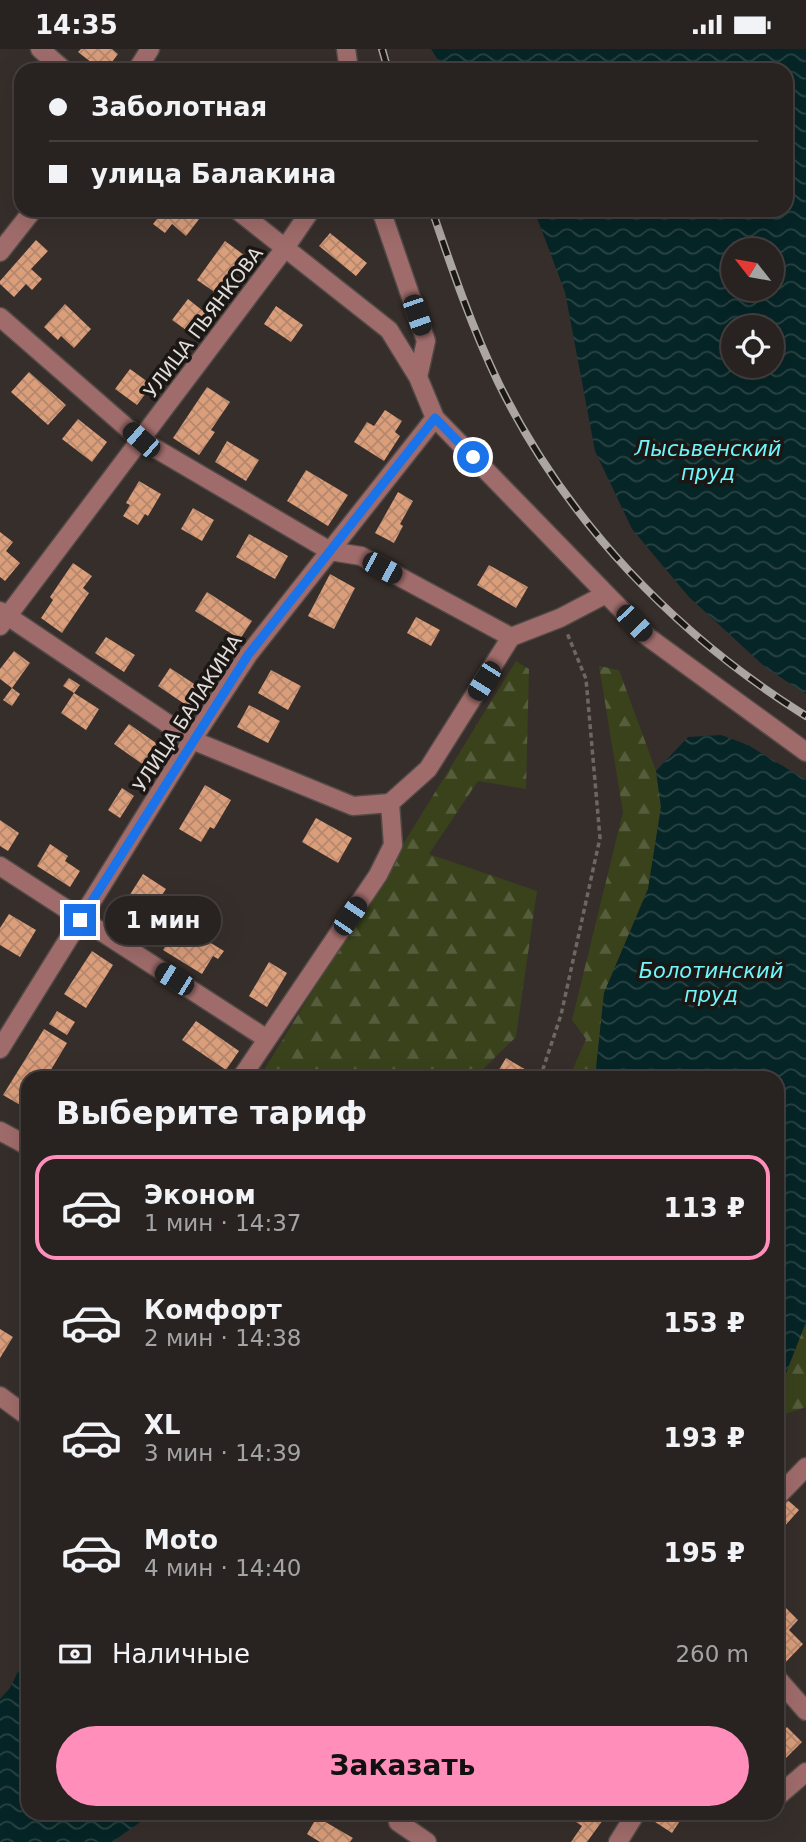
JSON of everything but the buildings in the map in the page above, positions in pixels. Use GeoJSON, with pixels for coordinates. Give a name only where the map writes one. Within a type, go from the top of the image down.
{"type":"FeatureCollection","features":[{"type":"Feature","properties":{"kind":"street"},"geometry":{"type":"LineString","coordinates":[[40,49],[56,63]]}},
{"type":"Feature","properties":{"kind":"street"},"geometry":{"type":"LineString","coordinates":[[0,252],[28,217]]}},
{"type":"Feature","properties":{"kind":"street"},"geometry":{"type":"LineString","coordinates":[[246,217],[389,330],[418,377],[435,418],[648,637],[806,752]]}},
{"type":"Feature","properties":{"kind":"street","name":"УЛИЦА ПЬЯНКОВА"},"geometry":{"type":"LineString","coordinates":[[2,618],[141,440],[306,217]]}},
{"type":"Feature","properties":{"kind":"street"},"geometry":{"type":"LineString","coordinates":[[383,217],[426,341],[418,377]]}},
{"type":"Feature","properties":{"kind":"street"},"geometry":{"type":"LineString","coordinates":[[0,317],[141,440],[330,551],[361,556],[511,636]]}},
{"type":"Feature","properties":{"kind":"street","name":"УЛИЦА БАЛАКИНА"},"geometry":{"type":"LineString","coordinates":[[0,1049],[192,740],[248,655],[435,418]]}},
{"type":"Feature","properties":{"kind":"street"},"geometry":{"type":"LineString","coordinates":[[2,618],[192,740],[353,806],[390,803],[428,769],[511,636],[561,618],[606,594]]}},
{"type":"Feature","properties":{"kind":"street"},"geometry":{"type":"LineString","coordinates":[[246,1071],[378,876],[393,845],[390,803]]}},
{"type":"Feature","properties":{"kind":"street"},"geometry":{"type":"LineString","coordinates":[[0,866],[267,1039]]}},
{"type":"Feature","properties":{"kind":"street"},"geometry":{"type":"LineString","coordinates":[[0,1131],[21,1142]]}},
{"type":"Feature","properties":{"kind":"street"},"geometry":{"type":"LineString","coordinates":[[0,1396],[21,1406]]}},
{"type":"Feature","properties":{"kind":"street"},"geometry":{"type":"LineString","coordinates":[[784,1490],[806,1467]]}},
{"type":"Feature","properties":{"kind":"street"},"geometry":{"type":"LineString","coordinates":[[784,1686],[806,1711]]}},
{"type":"Feature","properties":{"kind":"street"},"geometry":{"type":"LineString","coordinates":[[784,1791],[806,1772]]}},
{"type":"Feature","properties":{"kind":"street"},"geometry":{"type":"LineString","coordinates":[[618,1842],[632,1820]]}},
{"type":"Feature","properties":{"kind":"street"},"geometry":{"type":"LineString","coordinates":[[398,1822],[426,1842]]}},
{"type":"Feature","properties":{"kind":"path"},"geometry":{"type":"LineString","coordinates":[[542,1071],[561,1015],[600,838],[586,679],[561,618]]}},
{"type":"Feature","properties":{"kind":"green space"},"geometry":{"type":"Polygon","coordinates":[[[516,661],[529,669],[526,789],[478,781],[429,854],[537,891],[516,1037],[481,1071],[263,1071],[516,661]]]}},
{"type":"Feature","properties":{"kind":"green space"},"geometry":{"type":"Polygon","coordinates":[[[599,666],[619,670],[656,771],[661,807],[648,889],[604,993],[596,1071],[572,1071],[586,1039],[572,1020],[623,812],[599,666]]]}},
{"type":"Feature","properties":{"kind":"green space"},"geometry":{"type":"Polygon","coordinates":[[[806,1322],[806,1407],[784,1415],[784,1378],[806,1322]]]}},
{"type":"Feature","properties":{"kind":"water","name":"Лысьвенский пруд"},"geometry":{"type":"Polygon","coordinates":[[[431,49],[806,49],[806,694],[765,667],[689,597],[632,529],[595,451],[565,292],[537,217],[793,217],[793,63],[440,63],[431,49]]]}},
{"type":"Feature","properties":{"kind":"water","name":"Болотинский пруд"},"geometry":{"type":"Polygon","coordinates":[[[721,735],[748,745],[806,780],[806,1322],[784,1378],[784,1071],[596,1071],[604,993],[648,889],[661,807],[656,771],[688,737],[721,735]]]}},
{"type":"Feature","properties":{"kind":"water"},"geometry":{"type":"Polygon","coordinates":[[[21,1665],[21,1820],[143,1820],[112,1842],[0,1842],[0,1699],[10,1688],[21,1665]]]}},
{"type":"Feature","properties":{"kind":"railway"},"geometry":{"type":"LineString","coordinates":[[382,49],[386,63]]}},
{"type":"Feature","properties":{"kind":"railway"},"geometry":{"type":"LineString","coordinates":[[434,217],[489,363],[526,435],[557,483],[629,571],[670,612],[758,684],[806,716]]}},
{"type":"Feature","properties":{"kind":"route"},"geometry":{"type":"LineString","coordinates":[[80,920],[248,655],[435,418],[473,457]]}}]}
